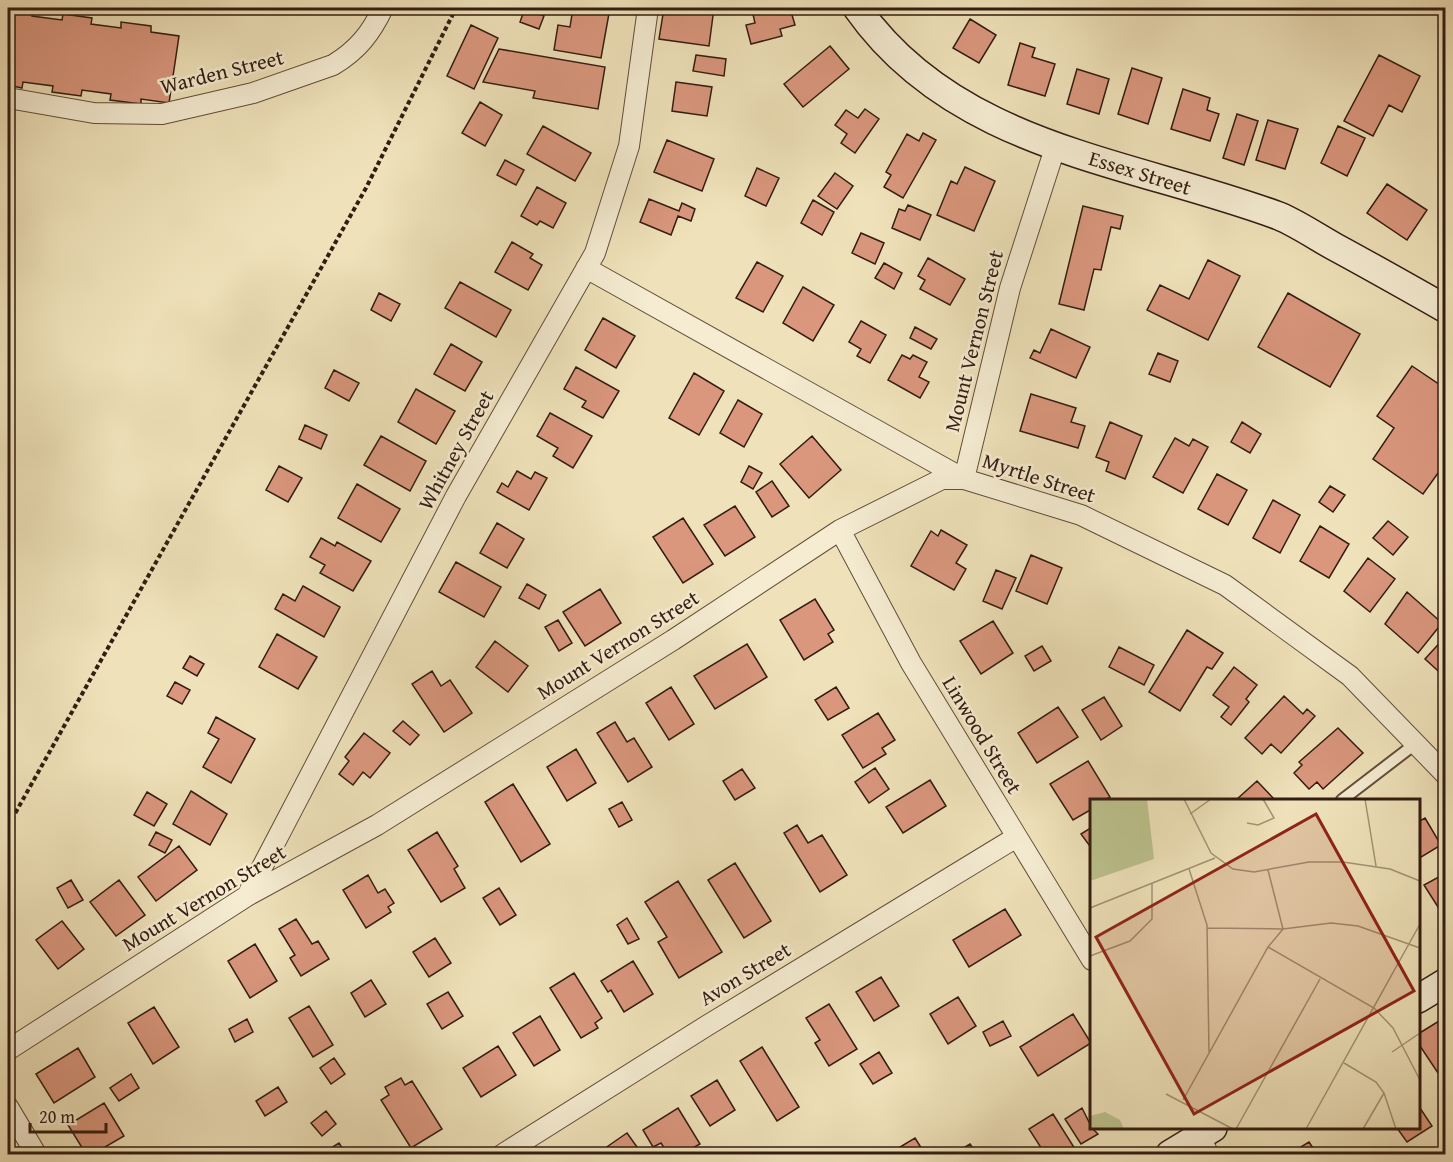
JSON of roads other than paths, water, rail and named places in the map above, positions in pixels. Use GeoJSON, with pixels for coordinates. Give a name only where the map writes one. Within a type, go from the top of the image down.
{"type":"FeatureCollection","features":[{"type":"Feature","properties":{"kind":"main road","name":"Essex Street"},"geometry":{"type":"LineString","coordinates":[[857,8],[880,38],[926,82],[976,113],[1056,145],[1281,217],[1446,309]]}},
{"type":"Feature","properties":{"kind":"main road"},"geometry":{"type":"LineString","coordinates":[[1420,998],[1446,982]]}},
{"type":"Feature","properties":{"kind":"main road"},"geometry":{"type":"LineString","coordinates":[[1170,1155],[1205,1136]]}},
{"type":"Feature","properties":{"kind":"street","name":"Warden Street"},"geometry":{"type":"LineString","coordinates":[[8,98],[94,113],[162,114],[253,93],[333,65],[368,36],[383,8]]}},
{"type":"Feature","properties":{"kind":"street","name":"Whitney Street"},"geometry":{"type":"LineString","coordinates":[[247,896],[456,496],[594,253],[629,146],[648,8]]}},
{"type":"Feature","properties":{"kind":"street","name":"Mount Vernon Street"},"geometry":{"type":"LineString","coordinates":[[8,1050],[247,896],[377,825],[674,640],[840,530],[942,479],[964,479],[1010,288],[1056,145]]}},
{"type":"Feature","properties":{"kind":"street","name":"Myrtle Street"},"geometry":{"type":"LineString","coordinates":[[586,268],[964,479],[1081,515],[1225,585],[1350,676],[1446,775]]}},
{"type":"Feature","properties":{"kind":"street","name":"Linwood Street"},"geometry":{"type":"LineString","coordinates":[[840,530],[911,663],[1015,838],[1090,957]]}},
{"type":"Feature","properties":{"kind":"street","name":"Avon Street"},"geometry":{"type":"LineString","coordinates":[[503,1155],[708,1025],[1015,838]]}},
{"type":"Feature","properties":{"kind":"street"},"geometry":{"type":"LineString","coordinates":[[8,1107],[36,1155]]}},
{"type":"Feature","properties":{"kind":"lane"},"geometry":{"type":"LineString","coordinates":[[1345,799],[1415,744]]}}]}
